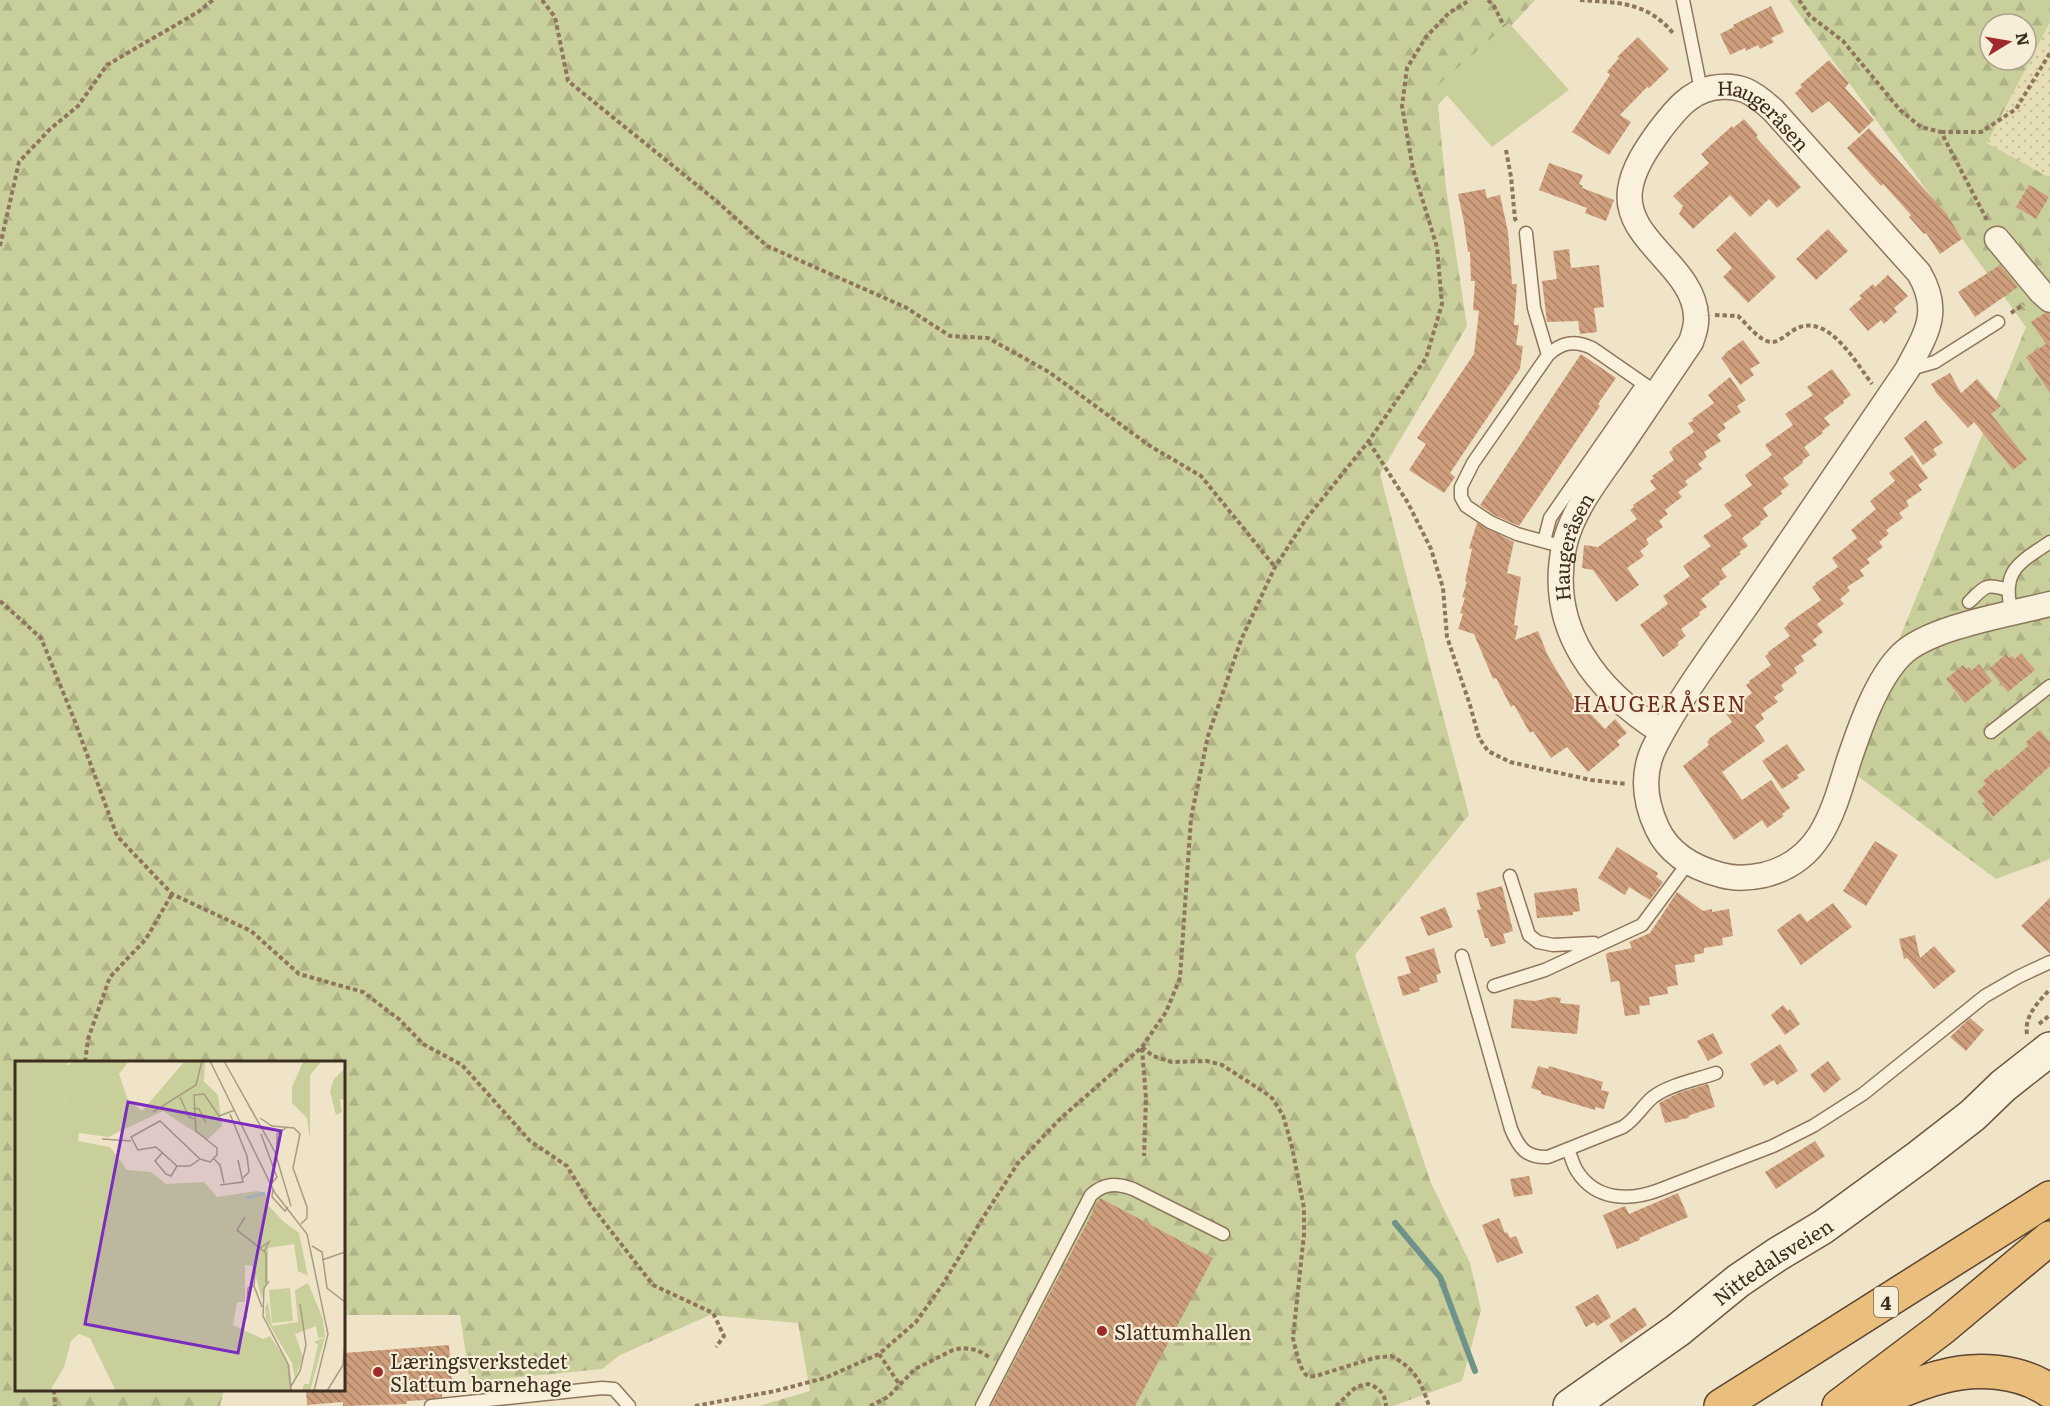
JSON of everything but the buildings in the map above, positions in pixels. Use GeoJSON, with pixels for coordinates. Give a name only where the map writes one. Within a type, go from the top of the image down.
{"type":"FeatureCollection","features":[{"type":"Feature","properties":{"kind":"highway","name":"4"},"geometry":{"type":"LineString","coordinates":[[1722,1406],[2050,1198]]}},
{"type":"Feature","properties":{"kind":"highway"},"geometry":{"type":"LineString","coordinates":[[1839,1406],[1941,1329],[2050,1238]]}},
{"type":"Feature","properties":{"kind":"highway"},"geometry":{"type":"LineString","coordinates":[[1857,1406],[1879,1401],[1943,1376],[1972,1372],[1990,1372],[2018,1377],[2050,1391]]}},
{"type":"Feature","properties":{"kind":"main road","name":"Nittedalsveien"},"geometry":{"type":"LineString","coordinates":[[1570,1406],[1669,1337],[1738,1281],[1843,1214],[1973,1115],[2003,1086],[2039,1041]]}},
{"type":"Feature","properties":{"kind":"main road","name":"Nittedalsveien"},"geometry":{"type":"LineString","coordinates":[[1973,1115],[2011,1097],[2050,1074]]}},
{"type":"Feature","properties":{"kind":"street","name":"Haugeråsen"},"geometry":{"type":"LineString","coordinates":[[1662,732],[1644,720],[1598,679],[1582,657],[1565,615],[1562,581],[1554,544],[1575,518],[1650,388],[1691,342],[1696,327],[1692,296],[1681,278],[1638,227],[1630,212],[1629,191],[1635,171],[1647,147],[1686,99],[1701,90],[1722,86],[1737,87],[1756,94],[1773,110],[1918,273],[1927,287],[1931,315],[1927,331],[1907,370],[1662,732],[1649,757],[1645,785],[1648,809],[1659,832],[1671,848],[1688,863],[1728,878],[1750,878],[1772,873],[1794,864],[1809,851],[1824,829],[1834,808],[1856,742],[1877,690],[1889,669],[1904,652],[1922,640],[1948,630],[2050,604]]}},
{"type":"Feature","properties":{"kind":"street"},"geometry":{"type":"LineString","coordinates":[[1997,239],[2046,296]]}},
{"type":"Feature","properties":{"kind":"lane"},"geometry":{"type":"LineString","coordinates":[[1683,0],[1701,90]]}},
{"type":"Feature","properties":{"kind":"lane"},"geometry":{"type":"LineString","coordinates":[[1526,233],[1534,308],[1548,355]]}},
{"type":"Feature","properties":{"kind":"lane"},"geometry":{"type":"LineString","coordinates":[[1907,370],[1935,362],[1998,322]]}},
{"type":"Feature","properties":{"kind":"lane"},"geometry":{"type":"LineString","coordinates":[[1554,544],[1517,534],[1490,522],[1466,506],[1461,496],[1461,487],[1473,463],[1548,355],[1556,347],[1565,343],[1582,344],[1650,388]]}},
{"type":"Feature","properties":{"kind":"lane"},"geometry":{"type":"LineString","coordinates":[[2012,614],[2008,590],[2012,573],[2020,562],[2050,542]]}},
{"type":"Feature","properties":{"kind":"lane"},"geometry":{"type":"LineString","coordinates":[[1969,602],[1988,586],[1993,585],[2008,590]]}},
{"type":"Feature","properties":{"kind":"lane"},"geometry":{"type":"LineString","coordinates":[[1991,732],[2050,686]]}},
{"type":"Feature","properties":{"kind":"lane"},"geometry":{"type":"LineString","coordinates":[[1494,986],[1545,970],[1642,925],[1688,863]]}},
{"type":"Feature","properties":{"kind":"lane"},"geometry":{"type":"LineString","coordinates":[[1510,876],[1529,935],[1538,942],[1553,945],[1602,942]]}},
{"type":"Feature","properties":{"kind":"lane"},"geometry":{"type":"LineString","coordinates":[[1462,956],[1515,1139],[1521,1148],[1538,1157],[1548,1157],[1623,1127],[1632,1122],[1647,1103],[1660,1093],[1716,1073]]}},
{"type":"Feature","properties":{"kind":"lane"},"geometry":{"type":"LineString","coordinates":[[1568,1149],[1577,1171],[1606,1196],[1643,1197],[1773,1146],[1813,1126],[1863,1094],[1984,996],[2050,962]]}},
{"type":"Feature","properties":{"kind":"lane"},"geometry":{"type":"LineString","coordinates":[[981,1406],[1091,1195],[1099,1188],[1121,1184],[1223,1234]]}},
{"type":"Feature","properties":{"kind":"lane"},"geometry":{"type":"LineString","coordinates":[[431,1406],[602,1388],[614,1389],[629,1406]]}},
{"type":"Feature","properties":{"kind":"path"},"geometry":{"type":"LineString","coordinates":[[0,246],[19,162],[50,129],[78,106],[107,65],[198,12],[213,0]]}},
{"type":"Feature","properties":{"kind":"path"},"geometry":{"type":"LineString","coordinates":[[542,0],[555,17],[568,81],[714,199],[767,246],[905,307],[950,336],[988,339],[1049,372],[1150,446],[1201,476],[1275,567]]}},
{"type":"Feature","properties":{"kind":"path"},"geometry":{"type":"LineString","coordinates":[[695,1406],[775,1391],[825,1378],[879,1354],[916,1322],[943,1284],[1018,1163],[1061,1118],[1142,1047],[1166,1012],[1180,978],[1191,818],[1208,736],[1241,640],[1275,567],[1306,519],[1368,442],[1426,358],[1442,304],[1437,247],[1413,169],[1402,106],[1407,68],[1426,37],[1449,13],[1470,0]]}},
{"type":"Feature","properties":{"kind":"path"},"geometry":{"type":"LineString","coordinates":[[1488,0],[1494,6],[1504,26]]}},
{"type":"Feature","properties":{"kind":"path"},"geometry":{"type":"LineString","coordinates":[[1580,0],[1622,3],[1643,8],[1667,26],[1696,61]]}},
{"type":"Feature","properties":{"kind":"path"},"geometry":{"type":"LineString","coordinates":[[1799,0],[1810,16],[1843,41],[1900,110],[1921,127],[1941,132],[1981,132],[2016,108],[2050,53]]}},
{"type":"Feature","properties":{"kind":"path"},"geometry":{"type":"LineString","coordinates":[[1941,132],[1997,239]]}},
{"type":"Feature","properties":{"kind":"path"},"geometry":{"type":"LineString","coordinates":[[1506,150],[1515,219],[1526,233]]}},
{"type":"Feature","properties":{"kind":"path"},"geometry":{"type":"LineString","coordinates":[[1998,322],[2046,296]]}},
{"type":"Feature","properties":{"kind":"path"},"geometry":{"type":"LineString","coordinates":[[1696,314],[1738,316],[1760,338],[1771,342],[1806,325],[1820,327],[1841,342],[1885,402]]}},
{"type":"Feature","properties":{"kind":"path"},"geometry":{"type":"LineString","coordinates":[[1368,442],[1408,503],[1431,549],[1443,588],[1447,636],[1479,738],[1488,751],[1510,762],[1580,778],[1645,785]]}},
{"type":"Feature","properties":{"kind":"path"},"geometry":{"type":"LineString","coordinates":[[0,601],[41,638],[117,836],[172,894],[250,932],[299,974],[363,992],[400,1020],[423,1044],[462,1065],[530,1142],[567,1166],[590,1204],[653,1285],[713,1313],[724,1336],[716,1347]]}},
{"type":"Feature","properties":{"kind":"path"},"geometry":{"type":"LineString","coordinates":[[85,1061],[88,1039],[110,977],[146,939],[172,894]]}},
{"type":"Feature","properties":{"kind":"path"},"geometry":{"type":"LineString","coordinates":[[2039,1041],[2027,1021],[2029,1015],[2050,989]]}},
{"type":"Feature","properties":{"kind":"path"},"geometry":{"type":"LineString","coordinates":[[1142,1047],[1146,1098],[1144,1156]]}},
{"type":"Feature","properties":{"kind":"path"},"geometry":{"type":"LineString","coordinates":[[1142,1047],[1153,1056],[1172,1062],[1207,1062],[1222,1065],[1272,1098],[1283,1115],[1304,1208],[1304,1234],[1293,1338],[1296,1353],[1305,1373],[1311,1377],[1319,1376],[1374,1358],[1391,1356],[1412,1370],[1421,1383],[1429,1406]]}},
{"type":"Feature","properties":{"kind":"path"},"geometry":{"type":"LineString","coordinates":[[870,1406],[888,1397],[915,1370],[953,1350],[962,1348],[977,1350]]}},
{"type":"Feature","properties":{"kind":"path"},"geometry":{"type":"LineString","coordinates":[[879,1354],[900,1385]]}},
{"type":"Feature","properties":{"kind":"path"},"geometry":{"type":"LineString","coordinates":[[1336,1406],[1356,1387],[1368,1384],[1380,1390],[1385,1397],[1386,1406]]}},
{"type":"Feature","properties":{"kind":"path"},"geometry":{"type":"LineString","coordinates":[[54,1391],[55,1406]]}},
{"type":"Feature","properties":{"kind":"shaded area"},"geometry":{"type":"Polygon","coordinates":[[[2050,22],[2050,178],[1987,143],[2024,72],[2038,72],[2038,45],[2050,22]]]}},
{"type":"Feature","properties":{"kind":"green space"},"geometry":{"type":"Polygon","coordinates":[[[0,0],[1535,0],[1438,105],[1446,188],[1467,326],[1380,474],[1469,815],[1355,955],[1431,1183],[1470,1263],[1481,1310],[1462,1381],[1393,1406],[759,1406],[810,1391],[798,1323],[710,1315],[620,1355],[602,1369],[470,1382],[460,1315],[345,1315],[345,1061],[15,1061],[15,1391],[224,1391],[220,1406],[0,1406],[0,0]]]}},
{"type":"Feature","properties":{"kind":"green space"},"geometry":{"type":"Polygon","coordinates":[[[1789,0],[2050,0],[2050,22],[2038,45],[2038,12],[1978,12],[1978,72],[2024,72],[1987,143],[2050,178],[2050,859],[1996,879],[1847,768],[2026,327],[1789,0]]]}},
{"type":"Feature","properties":{"kind":"green space"},"geometry":{"type":"Polygon","coordinates":[[[1509,23],[1569,90],[1492,147],[1438,85],[1509,23]]]}},
{"type":"Feature","properties":{"kind":"waterway"},"geometry":{"type":"LineString","coordinates":[[1395,1223],[1440,1277],[1475,1371]]}},
{"type":"Feature","properties":{"kind":"place","name":"Slattumhallen"},"geometry":{"type":"Point","coordinates":[1102,1331]}},
{"type":"Feature","properties":{"kind":"place","name":"Læringsverkstedet Slattum barnehage"},"geometry":{"type":"Point","coordinates":[378,1372]}},
{"type":"Feature","properties":{"kind":"district","name":"HAUGERÅSEN"},"geometry":{"type":"Point","coordinates":[1660,702]}}]}
